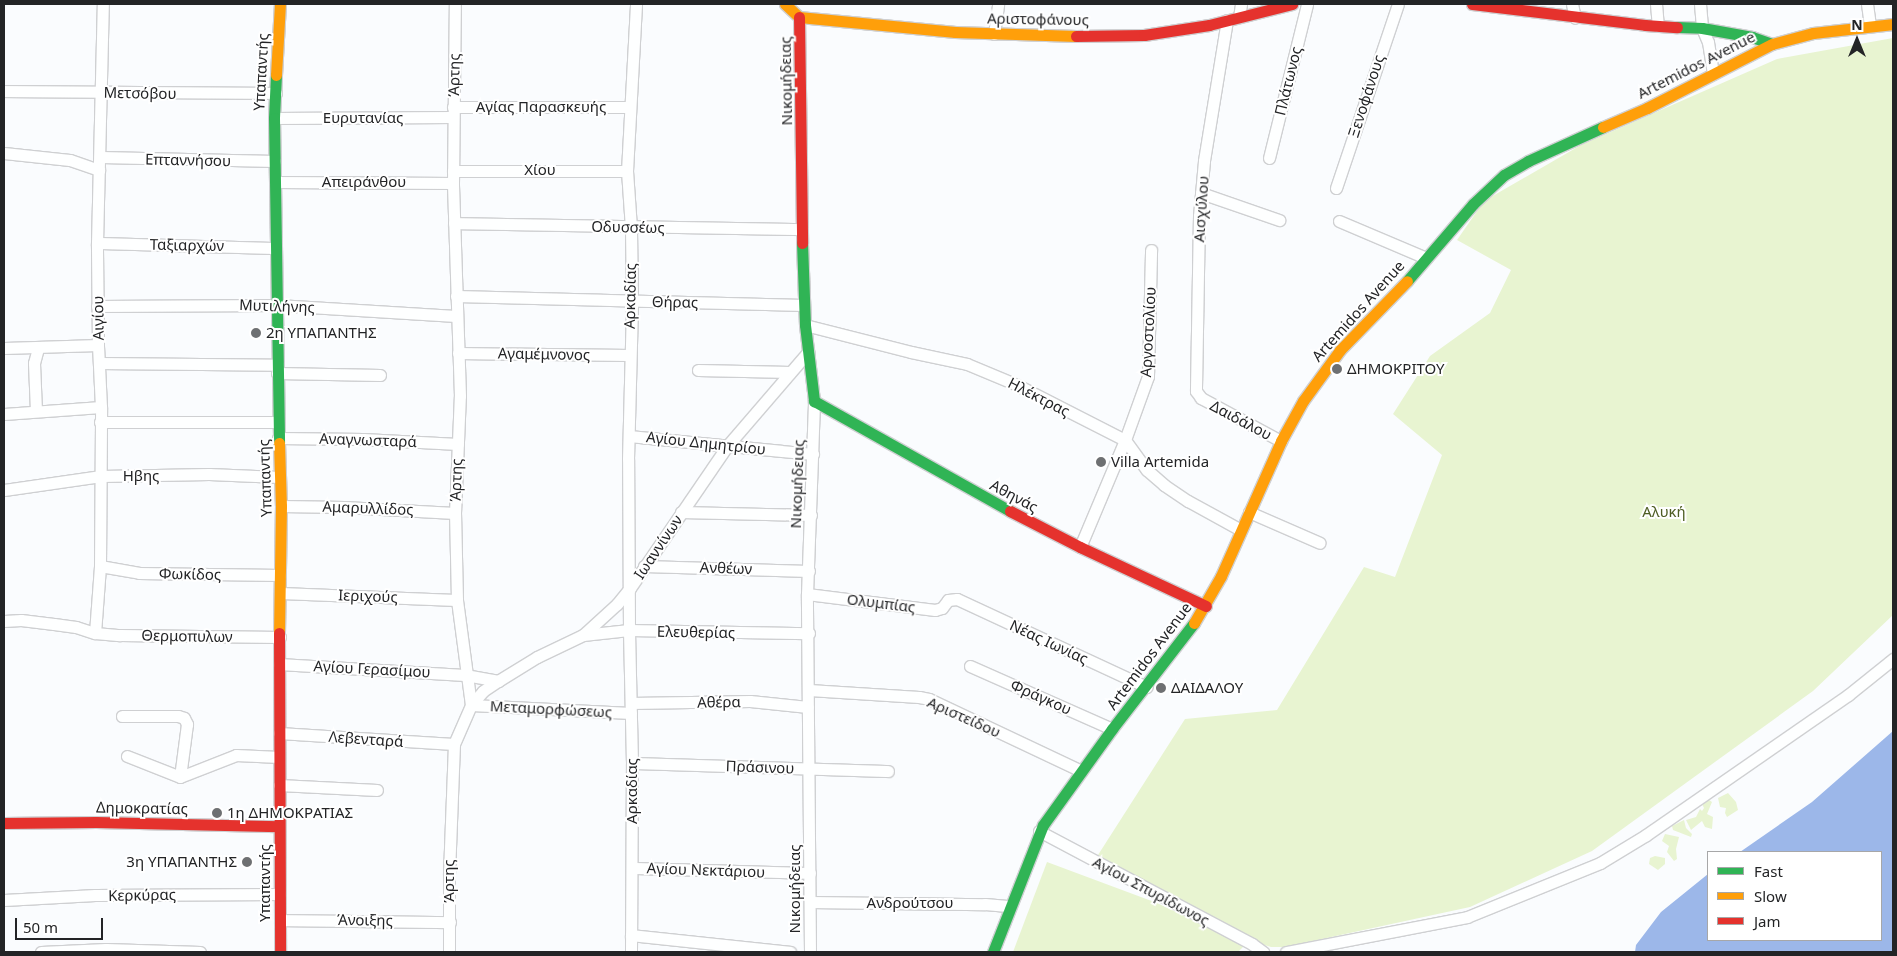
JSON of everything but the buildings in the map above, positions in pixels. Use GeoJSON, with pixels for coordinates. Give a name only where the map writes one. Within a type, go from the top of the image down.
{"type":"FeatureCollection","features":[{"type":"Feature","properties":{"kind":"street","name":"Αιγίου"},"geometry":{"type":"LineString","coordinates":[[95,633],[100,566],[101,407],[97,306],[97,243],[98,170],[101,157],[103,4]]}},
{"type":"Feature","properties":{"kind":"street","name":"Υπαπαντής"},"geometry":{"type":"LineString","coordinates":[[280,4],[274,118],[278,438],[281,506],[279,664],[280,952]]}},
{"type":"Feature","properties":{"kind":"street","name":"Άρτης"},"geometry":{"type":"LineString","coordinates":[[449,952],[449,874],[454,744],[471,705],[465,675],[456,600],[455,513],[460,396],[453,183],[455,4]]}},
{"type":"Feature","properties":{"kind":"street","name":"Αρκαδίας"},"geometry":{"type":"LineString","coordinates":[[631,952],[632,764],[628,630],[630,588],[629,355],[632,301],[631,228],[627,171],[636,4]]}},
{"type":"Feature","properties":{"kind":"street"},"geometry":{"type":"LineString","coordinates":[[785,4],[799,17]]}},
{"type":"Feature","properties":{"kind":"street"},"geometry":{"type":"LineString","coordinates":[[799,4],[799,17]]}},
{"type":"Feature","properties":{"kind":"street"},"geometry":{"type":"LineString","coordinates":[[994,34],[998,4]]}},
{"type":"Feature","properties":{"kind":"street"},"geometry":{"type":"LineString","coordinates":[[1239,17],[1241,4]]}},
{"type":"Feature","properties":{"kind":"street","name":"Αριστοφάνους"},"geometry":{"type":"LineString","coordinates":[[799,17],[994,34],[1144,35],[1227,20],[1292,4]]}},
{"type":"Feature","properties":{"kind":"street","name":"Πλάτωνος"},"geometry":{"type":"LineString","coordinates":[[1269,158],[1307,4]]}},
{"type":"Feature","properties":{"kind":"street","name":"Ξενοφάνους"},"geometry":{"type":"LineString","coordinates":[[1336,188],[1398,4]]}},
{"type":"Feature","properties":{"kind":"street"},"geometry":{"type":"LineString","coordinates":[[1472,4],[1527,8],[1574,18],[1702,28],[1752,37],[1772,44]]}},
{"type":"Feature","properties":{"kind":"street"},"geometry":{"type":"LineString","coordinates":[[1572,4],[1574,18]]}},
{"type":"Feature","properties":{"kind":"street"},"geometry":{"type":"LineString","coordinates":[[1656,4],[1658,26]]}},
{"type":"Feature","properties":{"kind":"street"},"geometry":{"type":"LineString","coordinates":[[1700,4],[1702,28],[1708,42],[1713,74]]}},
{"type":"Feature","properties":{"kind":"street"},"geometry":{"type":"LineString","coordinates":[[1867,4],[1870,26]]}},
{"type":"Feature","properties":{"kind":"street","name":"Νικομήδειας"},"geometry":{"type":"LineString","coordinates":[[799,17],[804,304],[814,402],[807,594],[810,952]]}},
{"type":"Feature","properties":{"kind":"street","name":"Αισχύλου"},"geometry":{"type":"LineString","coordinates":[[1201,398],[1196,391],[1201,193],[1212,106],[1227,20]]}},
{"type":"Feature","properties":{"kind":"street","name":"Artemidos Avenue"},"geometry":{"type":"LineString","coordinates":[[993,952],[1039,831],[1112,729],[1147,687],[1206,606],[1281,441],[1307,396],[1340,350],[1398,291],[1473,204],[1504,175],[1540,155],[1647,108],[1772,44],[1814,33],[1893,24]]}},
{"type":"Feature","properties":{"kind":"street","name":"Μετσόβου"},"geometry":{"type":"LineString","coordinates":[[4,91],[276,93]]}},
{"type":"Feature","properties":{"kind":"street","name":"Αγίας Παρασκευής"},"geometry":{"type":"LineString","coordinates":[[453,112],[630,106]]}},
{"type":"Feature","properties":{"kind":"street","name":"Ευρυτανίας"},"geometry":{"type":"LineString","coordinates":[[274,118],[453,112]]}},
{"type":"Feature","properties":{"kind":"street"},"geometry":{"type":"LineString","coordinates":[[4,153],[70,160],[98,170]]}},
{"type":"Feature","properties":{"kind":"street","name":"Επταννήσου"},"geometry":{"type":"LineString","coordinates":[[101,157],[275,161]]}},
{"type":"Feature","properties":{"kind":"street","name":"Χίου"},"geometry":{"type":"LineString","coordinates":[[453,170],[627,171]]}},
{"type":"Feature","properties":{"kind":"street","name":"Απειράνθου"},"geometry":{"type":"LineString","coordinates":[[276,182],[453,183]]}},
{"type":"Feature","properties":{"kind":"street"},"geometry":{"type":"LineString","coordinates":[[1201,193],[1278,220]]}},
{"type":"Feature","properties":{"kind":"street"},"geometry":{"type":"LineString","coordinates":[[1339,221],[1426,258]]}},
{"type":"Feature","properties":{"kind":"street","name":"Οδυσσέως"},"geometry":{"type":"LineString","coordinates":[[454,223],[631,228],[802,229]]}},
{"type":"Feature","properties":{"kind":"street","name":"Ταξιαρχών"},"geometry":{"type":"LineString","coordinates":[[97,243],[276,248]]}},
{"type":"Feature","properties":{"kind":"street","name":"Αργοστολίου"},"geometry":{"type":"LineString","coordinates":[[1080,547],[1125,440],[1148,376],[1151,250]]}},
{"type":"Feature","properties":{"kind":"street","name":"Θήρας"},"geometry":{"type":"LineString","coordinates":[[456,296],[804,304]]}},
{"type":"Feature","properties":{"kind":"street","name":"Μυτιλήνης"},"geometry":{"type":"LineString","coordinates":[[97,306],[277,305],[456,316]]}},
{"type":"Feature","properties":{"kind":"street","name":"Ηλέκτρας"},"geometry":{"type":"LineString","coordinates":[[805,326],[967,364],[1015,384],[1125,440],[1147,470],[1164,485],[1241,530]]}},
{"type":"Feature","properties":{"kind":"street"},"geometry":{"type":"LineString","coordinates":[[4,348],[98,345]]}},
{"type":"Feature","properties":{"kind":"street"},"geometry":{"type":"LineString","coordinates":[[36,411],[34,363],[38,348]]}},
{"type":"Feature","properties":{"kind":"street","name":"Ιωαννίνων"},"geometry":{"type":"LineString","coordinates":[[471,705],[483,691],[498,681],[537,657],[583,635],[617,604],[630,588],[728,445],[808,352]]}},
{"type":"Feature","properties":{"kind":"street","name":"Αγαμέμνονος"},"geometry":{"type":"LineString","coordinates":[[458,353],[629,355]]}},
{"type":"Feature","properties":{"kind":"street"},"geometry":{"type":"LineString","coordinates":[[99,363],[278,369],[380,375]]}},
{"type":"Feature","properties":{"kind":"street"},"geometry":{"type":"LineString","coordinates":[[698,370],[790,372]]}},
{"type":"Feature","properties":{"kind":"street","name":"Δαιδάλου"},"geometry":{"type":"LineString","coordinates":[[1201,398],[1281,441]]}},
{"type":"Feature","properties":{"kind":"street","name":"Αθηνάς"},"geometry":{"type":"LineString","coordinates":[[814,402],[971,491],[1080,547],[1206,606]]}},
{"type":"Feature","properties":{"kind":"street"},"geometry":{"type":"LineString","coordinates":[[4,414],[101,407]]}},
{"type":"Feature","properties":{"kind":"street"},"geometry":{"type":"LineString","coordinates":[[100,422],[278,422]]}},
{"type":"Feature","properties":{"kind":"street","name":"Αγίου Δημητρίου"},"geometry":{"type":"LineString","coordinates":[[629,436],[813,454]]}},
{"type":"Feature","properties":{"kind":"street","name":"Αναγνωσταρά"},"geometry":{"type":"LineString","coordinates":[[278,438],[363,439],[458,444]]}},
{"type":"Feature","properties":{"kind":"street","name":"Ηβης"},"geometry":{"type":"LineString","coordinates":[[4,490],[101,476],[208,474],[279,477]]}},
{"type":"Feature","properties":{"kind":"street","name":"Αμαρυλλίδος"},"geometry":{"type":"LineString","coordinates":[[281,506],[344,506],[455,513]]}},
{"type":"Feature","properties":{"kind":"street"},"geometry":{"type":"LineString","coordinates":[[681,512],[811,515]]}},
{"type":"Feature","properties":{"kind":"street"},"geometry":{"type":"LineString","coordinates":[[1249,512],[1320,543]]}},
{"type":"Feature","properties":{"kind":"street","name":"Φωκίδος"},"geometry":{"type":"LineString","coordinates":[[100,566],[139,573],[280,575]]}},
{"type":"Feature","properties":{"kind":"street","name":"Ανθέων"},"geometry":{"type":"LineString","coordinates":[[644,566],[809,571]]}},
{"type":"Feature","properties":{"kind":"street","name":"Ιεριχούς"},"geometry":{"type":"LineString","coordinates":[[280,593],[456,600]]}},
{"type":"Feature","properties":{"kind":"street","name":"Ολυμπίας"},"geometry":{"type":"LineString","coordinates":[[807,594],[935,610],[942,608],[951,599]]}},
{"type":"Feature","properties":{"kind":"street","name":"Νέας Ιωνίας"},"geometry":{"type":"LineString","coordinates":[[951,599],[957,599],[1147,687]]}},
{"type":"Feature","properties":{"kind":"street","name":"Θερμοπυλων"},"geometry":{"type":"LineString","coordinates":[[4,621],[21,620],[54,624],[76,627],[95,633],[280,637]]}},
{"type":"Feature","properties":{"kind":"street","name":"Ελευθερίας"},"geometry":{"type":"LineString","coordinates":[[583,635],[628,630],[808,633]]}},
{"type":"Feature","properties":{"kind":"street"},"geometry":{"type":"LineString","coordinates":[[1286,952],[1467,917],[1600,863],[1646,835],[1848,695],[1893,659]]}},
{"type":"Feature","properties":{"kind":"street","name":"Αγίου Γερασίμου"},"geometry":{"type":"LineString","coordinates":[[279,664],[465,675]]}},
{"type":"Feature","properties":{"kind":"street","name":"Φράγκου"},"geometry":{"type":"LineString","coordinates":[[970,666],[1112,729]]}},
{"type":"Feature","properties":{"kind":"street"},"geometry":{"type":"LineString","coordinates":[[465,675],[498,681]]}},
{"type":"Feature","properties":{"kind":"street","name":"Αριστείδου"},"geometry":{"type":"LineString","coordinates":[[809,690],[919,696],[1082,771]]}},
{"type":"Feature","properties":{"kind":"street","name":"Αθέρα"},"geometry":{"type":"LineString","coordinates":[[631,708],[750,701],[808,707]]}},
{"type":"Feature","properties":{"kind":"street","name":"Μεταμορφώσεως"},"geometry":{"type":"LineString","coordinates":[[471,705],[631,708]]}},
{"type":"Feature","properties":{"kind":"street"},"geometry":{"type":"LineString","coordinates":[[122,716],[178,716],[184,718],[187,724],[180,777]]}},
{"type":"Feature","properties":{"kind":"street","name":"Λεβενταρά"},"geometry":{"type":"LineString","coordinates":[[279,733],[454,744]]}},
{"type":"Feature","properties":{"kind":"street"},"geometry":{"type":"LineString","coordinates":[[127,756],[180,777],[236,756],[279,757]]}},
{"type":"Feature","properties":{"kind":"street","name":"Πράσινου"},"geometry":{"type":"LineString","coordinates":[[632,764],[888,771]]}},
{"type":"Feature","properties":{"kind":"street"},"geometry":{"type":"LineString","coordinates":[[279,785],[377,790]]}},
{"type":"Feature","properties":{"kind":"street","name":"Δημοκρατίας"},"geometry":{"type":"LineString","coordinates":[[4,824],[96,822],[279,826]]}},
{"type":"Feature","properties":{"kind":"street","name":"Αγίου Σπυρίδωνος"},"geometry":{"type":"LineString","coordinates":[[1039,831],[1263,952]]}},
{"type":"Feature","properties":{"kind":"street","name":"Αγίου Νεκτάριου"},"geometry":{"type":"LineString","coordinates":[[632,868],[810,873]]}},
{"type":"Feature","properties":{"kind":"street","name":"Κερκύρας"},"geometry":{"type":"LineString","coordinates":[[4,900],[95,896],[280,894]]}},
{"type":"Feature","properties":{"kind":"street","name":"Ανδρούτσου"},"geometry":{"type":"LineString","coordinates":[[810,902],[1010,906]]}},
{"type":"Feature","properties":{"kind":"street","name":"Άνοιξης"},"geometry":{"type":"LineString","coordinates":[[280,920],[450,922]]}},
{"type":"Feature","properties":{"kind":"street"},"geometry":{"type":"LineString","coordinates":[[631,935],[790,952]]}},
{"type":"Feature","properties":{"kind":"street"},"geometry":{"type":"LineString","coordinates":[[41,952],[106,949],[200,952]]}},
{"type":"Feature","properties":{"kind":"green space","name":"Αλυκή"},"geometry":{"type":"Polygon","coordinates":[[[1893,38],[1893,615],[1813,691],[1592,851],[1470,907],[1285,947],[1271,947],[1258,943],[1098,855],[1185,719],[1277,710],[1364,567],[1395,577],[1442,455],[1393,414],[1430,356],[1490,313],[1511,270],[1457,240],[1484,201],[1581,145],[1777,59],[1893,38]]]}},
{"type":"Feature","properties":{"kind":"green space"},"geometry":{"type":"Polygon","coordinates":[[[1728,793],[1736,802],[1738,810],[1727,817],[1725,813],[1726,808],[1720,807],[1718,798],[1728,793]]]}},
{"type":"Feature","properties":{"kind":"green space"},"geometry":{"type":"Polygon","coordinates":[[[1709,800],[1712,802],[1707,814],[1713,817],[1712,829],[1705,827],[1702,821],[1691,830],[1686,820],[1696,817],[1700,809],[1702,811],[1704,808],[1702,804],[1709,800]]]}},
{"type":"Feature","properties":{"kind":"green space"},"geometry":{"type":"Polygon","coordinates":[[[1684,820],[1686,828],[1692,834],[1691,837],[1673,830],[1672,826],[1684,820]]]}},
{"type":"Feature","properties":{"kind":"green space"},"geometry":{"type":"Polygon","coordinates":[[[1665,834],[1679,837],[1676,849],[1677,859],[1674,861],[1667,852],[1669,846],[1662,841],[1665,834]]]}},
{"type":"Feature","properties":{"kind":"green space"},"geometry":{"type":"Polygon","coordinates":[[[1655,856],[1665,858],[1665,864],[1658,870],[1649,864],[1650,858],[1655,856]]]}},
{"type":"Feature","properties":{"kind":"green space"},"geometry":{"type":"Polygon","coordinates":[[[1047,862],[1157,903],[1213,929],[1244,946],[1238,952],[1013,952],[1047,862]]]}},
{"type":"Feature","properties":{"kind":"water"},"geometry":{"type":"Polygon","coordinates":[[[1893,731],[1893,952],[1635,952],[1636,945],[1661,912],[1707,875],[1707,941],[1882,941],[1882,851],[1741,851],[1812,802],[1893,731]]]}},
{"type":"Feature","properties":{"kind":"traffic: fast"},"geometry":{"type":"LineString","coordinates":[[1677,27],[1702,28],[1752,37],[1772,44]]}},
{"type":"Feature","properties":{"kind":"traffic: fast"},"geometry":{"type":"LineString","coordinates":[[276,75],[274,118],[279,443]]}},
{"type":"Feature","properties":{"kind":"traffic: fast"},"geometry":{"type":"LineString","coordinates":[[1407,281],[1473,204],[1504,175],[1528,161],[1603,127]]}},
{"type":"Feature","properties":{"kind":"traffic: fast"},"geometry":{"type":"LineString","coordinates":[[802,243],[805,325],[814,401],[1010,511]]}},
{"type":"Feature","properties":{"kind":"traffic: fast"},"geometry":{"type":"LineString","coordinates":[[993,952],[1043,825],[1112,729],[1194,623]]}},
{"type":"Feature","properties":{"kind":"traffic: slow"},"geometry":{"type":"LineString","coordinates":[[276,75],[280,4]]}},
{"type":"Feature","properties":{"kind":"traffic: slow"},"geometry":{"type":"LineString","coordinates":[[785,4],[799,17],[955,32],[1076,36]]}},
{"type":"Feature","properties":{"kind":"traffic: slow"},"geometry":{"type":"LineString","coordinates":[[1603,127],[1647,108],[1772,44],[1813,33],[1893,24]]}},
{"type":"Feature","properties":{"kind":"traffic: slow"},"geometry":{"type":"LineString","coordinates":[[1194,623],[1221,576],[1281,441],[1303,401],[1340,350],[1407,281]]}},
{"type":"Feature","properties":{"kind":"traffic: slow"},"geometry":{"type":"LineString","coordinates":[[279,443],[281,506],[279,633]]}},
{"type":"Feature","properties":{"kind":"traffic: jam"},"geometry":{"type":"LineString","coordinates":[[1076,36],[1144,35],[1209,25],[1292,4]]}},
{"type":"Feature","properties":{"kind":"traffic: jam"},"geometry":{"type":"LineString","coordinates":[[1472,4],[1645,25],[1677,27]]}},
{"type":"Feature","properties":{"kind":"traffic: jam"},"geometry":{"type":"LineString","coordinates":[[799,17],[802,243]]}},
{"type":"Feature","properties":{"kind":"traffic: jam"},"geometry":{"type":"LineString","coordinates":[[1010,511],[1080,547],[1206,606]]}},
{"type":"Feature","properties":{"kind":"traffic: jam"},"geometry":{"type":"LineString","coordinates":[[279,633],[280,952]]}},
{"type":"Feature","properties":{"kind":"traffic: jam"},"geometry":{"type":"LineString","coordinates":[[4,823],[96,822],[279,826]]}},
{"type":"Feature","properties":{"kind":"place","name":"2η ΥΠΑΠΑΝΤΗΣ"},"geometry":{"type":"Point","coordinates":[256,333]}},
{"type":"Feature","properties":{"kind":"place","name":"ΔΗΜΟΚΡΙΤΟΥ"},"geometry":{"type":"Point","coordinates":[1337,369]}},
{"type":"Feature","properties":{"kind":"place","name":"Villa Artemida"},"geometry":{"type":"Point","coordinates":[1101,462]}},
{"type":"Feature","properties":{"kind":"place","name":"ΔΑΙΔΑΛΟΥ"},"geometry":{"type":"Point","coordinates":[1161,688]}},
{"type":"Feature","properties":{"kind":"place","name":"1η ΔΗΜΟΚΡΑΤΙΑΣ"},"geometry":{"type":"Point","coordinates":[217,813]}},
{"type":"Feature","properties":{"kind":"place","name":"3η ΥΠΑΠΑΝΤΗΣ"},"geometry":{"type":"Point","coordinates":[247,862]}}]}
